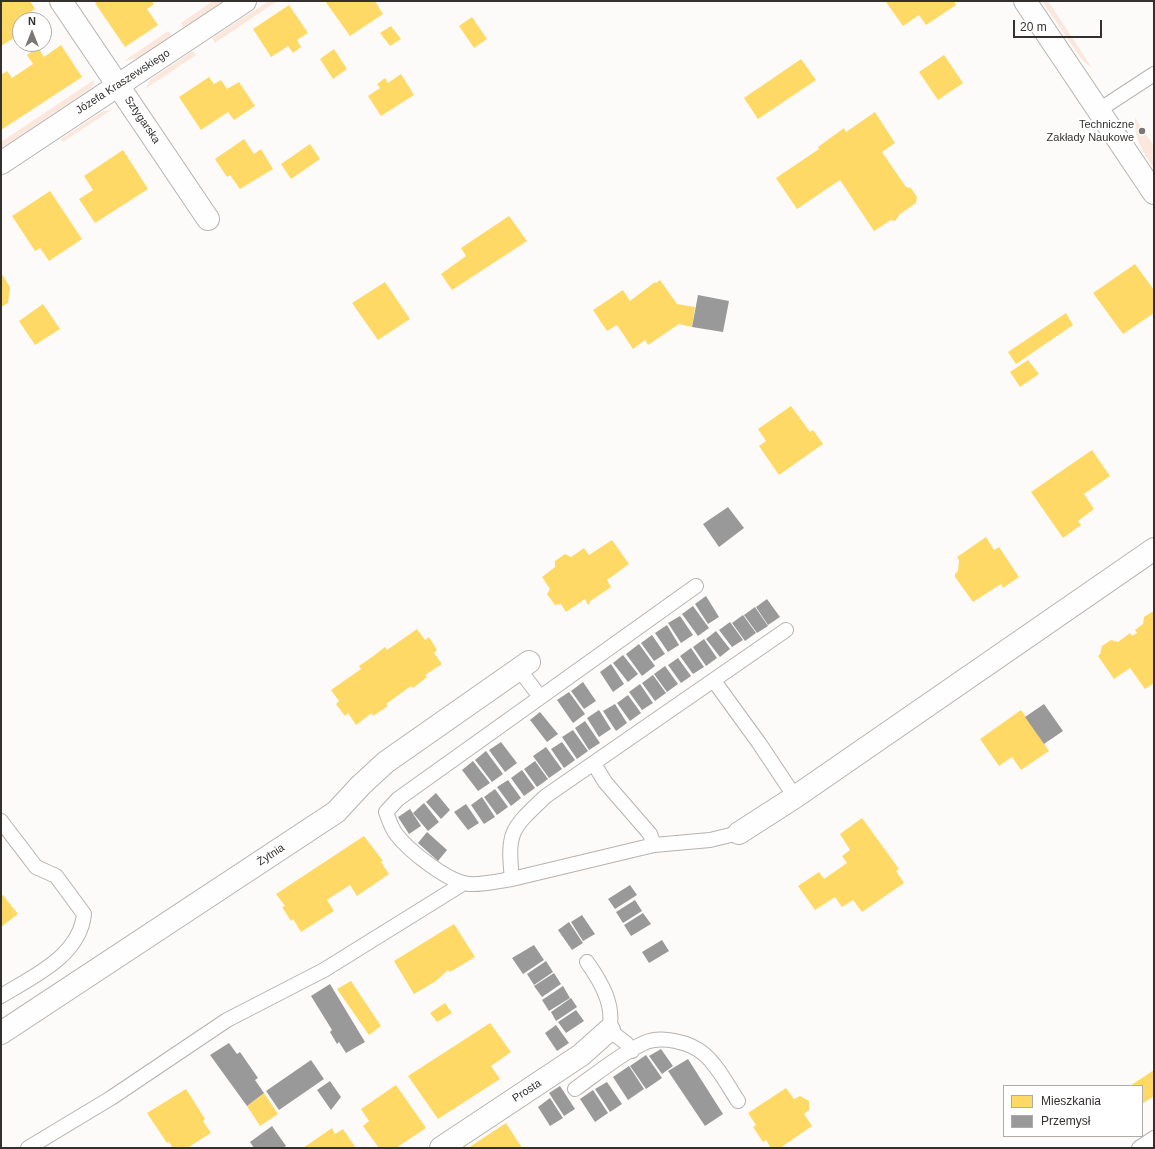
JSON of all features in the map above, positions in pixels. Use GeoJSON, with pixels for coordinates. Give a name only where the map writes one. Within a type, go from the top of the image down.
{"type":"FeatureCollection","features":[{"type":"Feature","properties":{"kind":"street","name":"Sztygarska"},"geometry":{"type":"LineString","coordinates":[[61,1],[208,220]]}},
{"type":"Feature","properties":{"kind":"street","name":"Józefa Kraszewskiego"},"geometry":{"type":"LineString","coordinates":[[1,163],[245,1]]}},
{"type":"Feature","properties":{"kind":"street"},"geometry":{"type":"LineString","coordinates":[[1026,1],[1154,193]]}},
{"type":"Feature","properties":{"kind":"street"},"geometry":{"type":"LineString","coordinates":[[739,833],[795,797],[1154,549]]}},
{"type":"Feature","properties":{"kind":"street","name":"Żytnia"},"geometry":{"type":"LineString","coordinates":[[1,1033],[336,812],[361,784],[386,762],[524,665]]}},
{"type":"Feature","properties":{"kind":"street","name":"Prosta"},"geometry":{"type":"LineString","coordinates":[[441,1148],[582,1055],[609,1030]]}},
{"type":"Feature","properties":{"kind":"lane"},"geometry":{"type":"LineString","coordinates":[[1099,110],[1154,74]]}},
{"type":"Feature","properties":{"kind":"lane"},"geometry":{"type":"LineString","coordinates":[[696,586],[398,799],[386,812],[397,835],[415,852],[447,877],[469,884],[512,879],[654,845],[710,840],[739,833]]}},
{"type":"Feature","properties":{"kind":"lane"},"geometry":{"type":"LineString","coordinates":[[512,879],[509,846],[515,828],[546,796],[786,630]]}},
{"type":"Feature","properties":{"kind":"lane"},"geometry":{"type":"LineString","coordinates":[[524,665],[540,697]]}},
{"type":"Feature","properties":{"kind":"lane"},"geometry":{"type":"LineString","coordinates":[[714,681],[759,743],[795,797]]}},
{"type":"Feature","properties":{"kind":"lane"},"geometry":{"type":"LineString","coordinates":[[594,764],[604,782],[647,830],[654,845]]}},
{"type":"Feature","properties":{"kind":"lane"},"geometry":{"type":"LineString","coordinates":[[1,821],[36,867],[56,876],[84,914],[83,925],[72,943],[57,960],[1,996]]}},
{"type":"Feature","properties":{"kind":"lane"},"geometry":{"type":"LineString","coordinates":[[28,1148],[111,1098],[227,1020],[324,970],[464,883]]}},
{"type":"Feature","properties":{"kind":"lane"},"geometry":{"type":"LineString","coordinates":[[586,962],[607,996],[612,1019],[609,1030],[626,1043],[632,1050]]}},
{"type":"Feature","properties":{"kind":"lane"},"geometry":{"type":"LineString","coordinates":[[575,1088],[644,1043],[662,1040],[683,1043],[697,1049],[714,1064],[738,1101]]}},
{"type":"Feature","properties":{"kind":"lane"},"geometry":{"type":"LineString","coordinates":[[1139,1148],[1154,1138]]}},
{"type":"Feature","properties":{"kind":"shaded area"},"geometry":{"type":"Polygon","coordinates":[[[213,1],[223,1],[184,27],[181,23],[213,1]]]}},
{"type":"Feature","properties":{"kind":"shaded area"},"geometry":{"type":"Polygon","coordinates":[[[269,1],[277,1],[215,43],[212,38],[269,1]]]}},
{"type":"Feature","properties":{"kind":"shaded area"},"geometry":{"type":"Polygon","coordinates":[[[1042,1],[1048,1],[1092,68],[1082,60],[1042,1]]]}},
{"type":"Feature","properties":{"kind":"shaded area"},"geometry":{"type":"Polygon","coordinates":[[[168,31],[172,35],[138,58],[124,61],[168,31]]]}},
{"type":"Feature","properties":{"kind":"shaded area"},"geometry":{"type":"Polygon","coordinates":[[[193,51],[196,55],[145,89],[151,79],[193,51]]]}},
{"type":"Feature","properties":{"kind":"shaded area"},"geometry":{"type":"Polygon","coordinates":[[[94,80],[94,84],[90,89],[1,148],[1,142],[94,80]]]}},
{"type":"Feature","properties":{"kind":"shaded area"},"geometry":{"type":"Polygon","coordinates":[[[111,110],[63,142],[61,139],[103,111],[111,110]]]}},
{"type":"Feature","properties":{"kind":"shaded area"},"geometry":{"type":"Polygon","coordinates":[[[1135,118],[1154,146],[1154,168],[1140,145],[1136,132],[1135,118]]]}},
{"type":"Feature","properties":{"kind":"building: Mieszkania"},"geometry":{"type":"Polygon","coordinates":[[[1,1],[30,1],[35,9],[30,12],[12,12],[12,39],[1,46],[1,1]]]}},
{"type":"Feature","properties":{"kind":"building: Mieszkania"},"geometry":{"type":"Polygon","coordinates":[[[98,1],[152,1],[154,4],[147,9],[158,25],[125,47],[95,3],[98,1]]]}},
{"type":"Feature","properties":{"kind":"building: Mieszkania"},"geometry":{"type":"Polygon","coordinates":[[[325,1],[375,1],[383,14],[350,36],[325,1]]]}},
{"type":"Feature","properties":{"kind":"building: Mieszkania"},"geometry":{"type":"Polygon","coordinates":[[[954,1],[956,5],[926,25],[919,15],[903,26],[886,2],[954,1]]]}},
{"type":"Feature","properties":{"kind":"building: Mieszkania"},"geometry":{"type":"Polygon","coordinates":[[[289,5],[308,33],[297,40],[301,47],[293,53],[288,46],[271,57],[253,29],[289,5]]]}},
{"type":"Feature","properties":{"kind":"building: Mieszkania"},"geometry":{"type":"Polygon","coordinates":[[[472,17],[487,39],[474,48],[459,26],[472,17]]]}},
{"type":"Feature","properties":{"kind":"building: Mieszkania"},"geometry":{"type":"Polygon","coordinates":[[[391,26],[401,39],[390,46],[380,33],[391,26]]]}},
{"type":"Feature","properties":{"kind":"building: Mieszkania"},"geometry":{"type":"Polygon","coordinates":[[[61,45],[82,77],[1,130],[1,75],[7,71],[12,78],[33,64],[27,55],[31,52],[41,52],[44,57],[61,45]]]}},
{"type":"Feature","properties":{"kind":"building: Mieszkania"},"geometry":{"type":"Polygon","coordinates":[[[334,49],[347,69],[333,79],[320,59],[334,49]]]}},
{"type":"Feature","properties":{"kind":"building: Mieszkania"},"geometry":{"type":"Polygon","coordinates":[[[944,55],[963,83],[938,100],[919,72],[944,55]]]}},
{"type":"Feature","properties":{"kind":"building: Mieszkania"},"geometry":{"type":"Polygon","coordinates":[[[801,59],[816,80],[758,119],[744,98],[801,59]]]}},
{"type":"Feature","properties":{"kind":"building: Mieszkania"},"geometry":{"type":"Polygon","coordinates":[[[401,74],[414,95],[381,116],[368,96],[380,88],[377,84],[385,78],[388,83],[401,74]]]}},
{"type":"Feature","properties":{"kind":"building: Mieszkania"},"geometry":{"type":"Polygon","coordinates":[[[209,77],[214,84],[221,80],[227,89],[239,82],[255,106],[234,120],[228,112],[201,130],[179,97],[209,77]]]}},
{"type":"Feature","properties":{"kind":"building: Mieszkania"},"geometry":{"type":"Polygon","coordinates":[[[875,112],[895,143],[882,152],[906,187],[911,188],[917,197],[916,203],[900,214],[895,221],[891,220],[874,231],[840,180],[797,209],[776,178],[819,149],[818,147],[844,128],[846,132],[875,112]]]}},
{"type":"Feature","properties":{"kind":"building: Mieszkania"},"geometry":{"type":"Polygon","coordinates":[[[244,139],[254,154],[261,149],[273,169],[240,189],[230,175],[227,177],[215,159],[244,139]]]}},
{"type":"Feature","properties":{"kind":"building: Mieszkania"},"geometry":{"type":"Polygon","coordinates":[[[310,144],[320,159],[291,179],[281,164],[310,144]]]}},
{"type":"Feature","properties":{"kind":"building: Mieszkania"},"geometry":{"type":"Polygon","coordinates":[[[123,150],[148,189],[95,223],[79,199],[93,190],[84,176],[123,150]]]}},
{"type":"Feature","properties":{"kind":"building: Mieszkania"},"geometry":{"type":"Polygon","coordinates":[[[50,191],[82,239],[49,261],[40,248],[35,251],[12,216],[50,191]]]}},
{"type":"Feature","properties":{"kind":"building: Mieszkania"},"geometry":{"type":"Polygon","coordinates":[[[509,216],[527,241],[452,290],[441,274],[466,256],[461,248],[509,216]]]}},
{"type":"Feature","properties":{"kind":"building: Mieszkania"},"geometry":{"type":"Polygon","coordinates":[[[1135,264],[1154,290],[1154,313],[1123,334],[1093,293],[1135,264]]]}},
{"type":"Feature","properties":{"kind":"building: Mieszkania"},"geometry":{"type":"Polygon","coordinates":[[[1,273],[10,287],[8,303],[1,307],[1,273]]]}},
{"type":"Feature","properties":{"kind":"building: Mieszkania"},"geometry":{"type":"Polygon","coordinates":[[[660,280],[677,304],[695,307],[692,327],[679,324],[648,345],[645,340],[633,349],[617,325],[607,331],[593,310],[623,290],[630,301],[655,282],[656,283],[660,280]]]}},
{"type":"Feature","properties":{"kind":"building: Mieszkania"},"geometry":{"type":"Polygon","coordinates":[[[385,282],[410,319],[378,340],[352,303],[385,282]]]}},
{"type":"Feature","properties":{"kind":"building: Mieszkania"},"geometry":{"type":"Polygon","coordinates":[[[43,304],[60,329],[35,345],[19,321],[43,304]]]}},
{"type":"Feature","properties":{"kind":"building: Mieszkania"},"geometry":{"type":"Polygon","coordinates":[[[1066,313],[1073,325],[1016,364],[1008,352],[1066,313]]]}},
{"type":"Feature","properties":{"kind":"building: Mieszkania"},"geometry":{"type":"Polygon","coordinates":[[[1028,360],[1039,374],[1020,387],[1010,372],[1028,360]]]}},
{"type":"Feature","properties":{"kind":"building: Mieszkania"},"geometry":{"type":"Polygon","coordinates":[[[791,406],[810,432],[813,430],[823,444],[779,475],[759,446],[766,441],[758,429],[791,406]]]}},
{"type":"Feature","properties":{"kind":"building: Mieszkania"},"geometry":{"type":"Polygon","coordinates":[[[1092,450],[1110,476],[1084,494],[1094,509],[1078,521],[1081,525],[1063,538],[1031,492],[1092,450]]]}},
{"type":"Feature","properties":{"kind":"building: Mieszkania"},"geometry":{"type":"Polygon","coordinates":[[[986,537],[994,550],[999,547],[1019,577],[1003,588],[1001,584],[973,602],[955,577],[955,574],[958,571],[959,560],[957,557],[986,537]]]}},
{"type":"Feature","properties":{"kind":"building: Mieszkania"},"geometry":{"type":"Polygon","coordinates":[[[612,540],[629,564],[607,580],[611,587],[589,602],[590,603],[588,605],[585,599],[566,612],[561,604],[555,605],[547,594],[550,589],[542,577],[555,567],[555,561],[565,554],[571,557],[584,548],[589,555],[612,540]]]}},
{"type":"Feature","properties":{"kind":"building: Mieszkania"},"geometry":{"type":"Polygon","coordinates":[[[1154,612],[1154,683],[1145,689],[1130,668],[1114,679],[1098,656],[1102,646],[1111,640],[1118,642],[1130,633],[1132,636],[1137,633],[1135,630],[1143,624],[1144,617],[1154,612]]]}},
{"type":"Feature","properties":{"kind":"building: Mieszkania"},"geometry":{"type":"Polygon","coordinates":[[[417,629],[425,640],[429,637],[437,650],[434,653],[442,664],[425,675],[427,677],[413,688],[411,686],[386,704],[388,706],[373,716],[372,713],[356,725],[348,713],[345,716],[336,704],[339,701],[331,690],[361,669],[359,666],[385,647],[387,650],[417,629]]]}},
{"type":"Feature","properties":{"kind":"building: Mieszkania"},"geometry":{"type":"Polygon","coordinates":[[[1021,710],[1049,751],[1021,770],[1012,757],[999,766],[980,739],[1021,710]]]}},
{"type":"Feature","properties":{"kind":"building: Mieszkania"},"geometry":{"type":"Polygon","coordinates":[[[862,818],[899,869],[896,871],[904,883],[862,912],[853,900],[842,907],[835,897],[815,910],[798,886],[819,872],[824,879],[847,863],[842,856],[850,850],[840,834],[862,818]]]}},
{"type":"Feature","properties":{"kind":"building: Mieszkania"},"geometry":{"type":"Polygon","coordinates":[[[364,836],[383,861],[381,862],[389,874],[357,896],[350,885],[339,892],[327,900],[334,911],[301,932],[293,919],[291,921],[282,907],[285,906],[276,894],[364,836]]]}},
{"type":"Feature","properties":{"kind":"building: Mieszkania"},"geometry":{"type":"Polygon","coordinates":[[[3,895],[18,914],[1,927],[1,897],[3,895]]]}},
{"type":"Feature","properties":{"kind":"building: Mieszkania"},"geometry":{"type":"Polygon","coordinates":[[[454,924],[475,957],[450,972],[448,970],[436,981],[414,994],[394,961],[454,924]]]}},
{"type":"Feature","properties":{"kind":"building: Mieszkania"},"geometry":{"type":"Polygon","coordinates":[[[351,981],[381,1026],[369,1035],[337,989],[351,981]]]}},
{"type":"Feature","properties":{"kind":"building: Mieszkania"},"geometry":{"type":"Polygon","coordinates":[[[445,1003],[452,1013],[437,1022],[430,1013],[445,1003]]]}},
{"type":"Feature","properties":{"kind":"building: Mieszkania"},"geometry":{"type":"Polygon","coordinates":[[[490,1023],[511,1052],[491,1066],[500,1079],[438,1119],[408,1076],[490,1023]]]}},
{"type":"Feature","properties":{"kind":"building: Mieszkania"},"geometry":{"type":"Polygon","coordinates":[[[1154,1070],[1154,1096],[1143,1103],[1143,1085],[1132,1085],[1154,1070]]]}},
{"type":"Feature","properties":{"kind":"building: Mieszkania"},"geometry":{"type":"Polygon","coordinates":[[[396,1085],[426,1128],[396,1148],[379,1148],[363,1126],[369,1121],[361,1109],[396,1085]]]}},
{"type":"Feature","properties":{"kind":"building: Mieszkania"},"geometry":{"type":"Polygon","coordinates":[[[786,1088],[794,1099],[800,1096],[809,1101],[809,1110],[804,1114],[812,1126],[780,1148],[771,1148],[766,1140],[763,1142],[753,1127],[756,1125],[748,1113],[786,1088]]]}},
{"type":"Feature","properties":{"kind":"building: Mieszkania"},"geometry":{"type":"Polygon","coordinates":[[[186,1089],[205,1119],[203,1121],[211,1133],[187,1148],[173,1148],[169,1142],[167,1143],[147,1113],[186,1089]]]}},
{"type":"Feature","properties":{"kind":"building: Mieszkania"},"geometry":{"type":"Polygon","coordinates":[[[264,1093],[278,1114],[260,1126],[247,1106],[264,1093]]]}},
{"type":"Feature","properties":{"kind":"building: Mieszkania"},"geometry":{"type":"Polygon","coordinates":[[[506,1123],[522,1148],[468,1148],[506,1123]]]}},
{"type":"Feature","properties":{"kind":"building: Mieszkania"},"geometry":{"type":"Polygon","coordinates":[[[332,1128],[335,1134],[343,1129],[356,1148],[303,1148],[332,1128]]]}},
{"type":"Feature","properties":{"kind":"building: Przemysł"},"geometry":{"type":"Polygon","coordinates":[[[698,295],[729,301],[723,332],[692,327],[698,295]]]}},
{"type":"Feature","properties":{"kind":"building: Przemysł"},"geometry":{"type":"Polygon","coordinates":[[[728,507],[744,528],[719,547],[703,524],[728,507]]]}},
{"type":"Feature","properties":{"kind":"building: Przemysł"},"geometry":{"type":"Polygon","coordinates":[[[706,596],[719,617],[708,624],[695,604],[706,596]]]}},
{"type":"Feature","properties":{"kind":"building: Przemysł"},"geometry":{"type":"Polygon","coordinates":[[[767,599],[780,617],[768,625],[756,607],[767,599]]]}},
{"type":"Feature","properties":{"kind":"building: Przemysł"},"geometry":{"type":"Polygon","coordinates":[[[693,606],[709,628],[698,636],[682,614],[693,606]]]}},
{"type":"Feature","properties":{"kind":"building: Przemysł"},"geometry":{"type":"Polygon","coordinates":[[[755,607],[768,626],[757,633],[744,615],[755,607]]]}},
{"type":"Feature","properties":{"kind":"building: Przemysł"},"geometry":{"type":"Polygon","coordinates":[[[743,615],[756,633],[745,641],[732,623],[743,615]]]}},
{"type":"Feature","properties":{"kind":"building: Przemysł"},"geometry":{"type":"Polygon","coordinates":[[[680,616],[693,635],[681,643],[668,623],[680,616]]]}},
{"type":"Feature","properties":{"kind":"building: Przemysł"},"geometry":{"type":"Polygon","coordinates":[[[730,622],[743,640],[732,647],[719,630],[730,622]]]}},
{"type":"Feature","properties":{"kind":"building: Przemysł"},"geometry":{"type":"Polygon","coordinates":[[[667,625],[679,645],[668,652],[655,633],[667,625]]]}},
{"type":"Feature","properties":{"kind":"building: Przemysł"},"geometry":{"type":"Polygon","coordinates":[[[716,631],[730,649],[720,657],[706,639],[716,631]]]}},
{"type":"Feature","properties":{"kind":"building: Przemysł"},"geometry":{"type":"Polygon","coordinates":[[[652,635],[665,654],[654,661],[641,643],[652,635]]]}},
{"type":"Feature","properties":{"kind":"building: Przemysł"},"geometry":{"type":"Polygon","coordinates":[[[704,639],[717,658],[706,666],[693,647],[704,639]]]}},
{"type":"Feature","properties":{"kind":"building: Przemysł"},"geometry":{"type":"Polygon","coordinates":[[[639,644],[655,666],[642,676],[626,654],[639,644]]]}},
{"type":"Feature","properties":{"kind":"building: Przemysł"},"geometry":{"type":"Polygon","coordinates":[[[691,648],[704,667],[693,674],[680,656],[691,648]]]}},
{"type":"Feature","properties":{"kind":"building: Przemysł"},"geometry":{"type":"Polygon","coordinates":[[[623,655],[638,674],[628,682],[613,663],[623,655]]]}},
{"type":"Feature","properties":{"kind":"building: Przemysł"},"geometry":{"type":"Polygon","coordinates":[[[678,658],[691,676],[681,683],[668,665],[678,658]]]}},
{"type":"Feature","properties":{"kind":"building: Przemysł"},"geometry":{"type":"Polygon","coordinates":[[[611,664],[624,684],[613,692],[600,672],[611,664]]]}},
{"type":"Feature","properties":{"kind":"building: Przemysł"},"geometry":{"type":"Polygon","coordinates":[[[665,666],[678,684],[667,692],[654,674],[665,666]]]}},
{"type":"Feature","properties":{"kind":"building: Przemysł"},"geometry":{"type":"Polygon","coordinates":[[[653,675],[666,693],[655,701],[642,683],[653,675]]]}},
{"type":"Feature","properties":{"kind":"building: Przemysł"},"geometry":{"type":"Polygon","coordinates":[[[583,682],[596,701],[584,709],[571,691],[583,682]]]}},
{"type":"Feature","properties":{"kind":"building: Przemysł"},"geometry":{"type":"Polygon","coordinates":[[[640,684],[653,703],[642,710],[629,692],[640,684]]]}},
{"type":"Feature","properties":{"kind":"building: Przemysł"},"geometry":{"type":"Polygon","coordinates":[[[569,692],[585,714],[573,723],[557,700],[569,692]]]}},
{"type":"Feature","properties":{"kind":"building: Przemysł"},"geometry":{"type":"Polygon","coordinates":[[[628,695],[641,713],[630,721],[617,703],[628,695]]]}},
{"type":"Feature","properties":{"kind":"building: Przemysł"},"geometry":{"type":"Polygon","coordinates":[[[615,704],[627,723],[616,731],[603,711],[615,704]]]}},
{"type":"Feature","properties":{"kind":"building: Przemysł"},"geometry":{"type":"Polygon","coordinates":[[[1044,704],[1063,731],[1044,744],[1025,717],[1044,704]]]}},
{"type":"Feature","properties":{"kind":"building: Przemysł"},"geometry":{"type":"Polygon","coordinates":[[[599,710],[611,729],[599,737],[587,718],[599,710]]]}},
{"type":"Feature","properties":{"kind":"building: Przemysł"},"geometry":{"type":"Polygon","coordinates":[[[540,712],[558,734],[547,742],[530,720],[540,712]]]}},
{"type":"Feature","properties":{"kind":"building: Przemysł"},"geometry":{"type":"Polygon","coordinates":[[[585,721],[600,743],[589,750],[575,728],[585,721]]]}},
{"type":"Feature","properties":{"kind":"building: Przemysł"},"geometry":{"type":"Polygon","coordinates":[[[573,730],[588,751],[577,759],[562,737],[573,730]]]}},
{"type":"Feature","properties":{"kind":"building: Przemysł"},"geometry":{"type":"Polygon","coordinates":[[[501,742],[517,763],[505,772],[489,750],[501,742]]]}},
{"type":"Feature","properties":{"kind":"building: Przemysł"},"geometry":{"type":"Polygon","coordinates":[[[562,742],[575,760],[564,768],[551,749],[562,742]]]}},
{"type":"Feature","properties":{"kind":"building: Przemysł"},"geometry":{"type":"Polygon","coordinates":[[[546,747],[562,769],[549,778],[533,756],[546,747]]]}},
{"type":"Feature","properties":{"kind":"building: Przemysł"},"geometry":{"type":"Polygon","coordinates":[[[486,751],[503,774],[492,782],[475,760],[486,751]]]}},
{"type":"Feature","properties":{"kind":"building: Przemysł"},"geometry":{"type":"Polygon","coordinates":[[[473,761],[490,783],[478,791],[462,770],[473,761]]]}},
{"type":"Feature","properties":{"kind":"building: Przemysł"},"geometry":{"type":"Polygon","coordinates":[[[535,761],[548,779],[537,787],[524,769],[535,761]]]}},
{"type":"Feature","properties":{"kind":"building: Przemysł"},"geometry":{"type":"Polygon","coordinates":[[[522,770],[535,788],[524,796],[511,778],[522,770]]]}},
{"type":"Feature","properties":{"kind":"building: Przemysł"},"geometry":{"type":"Polygon","coordinates":[[[508,780],[521,798],[511,806],[497,787],[508,780]]]}},
{"type":"Feature","properties":{"kind":"building: Przemysł"},"geometry":{"type":"Polygon","coordinates":[[[495,789],[508,807],[497,815],[484,797],[495,789]]]}},
{"type":"Feature","properties":{"kind":"building: Przemysł"},"geometry":{"type":"Polygon","coordinates":[[[436,793],[450,810],[441,819],[426,802],[436,793]]]}},
{"type":"Feature","properties":{"kind":"building: Przemysł"},"geometry":{"type":"Polygon","coordinates":[[[482,797],[495,817],[484,824],[471,805],[482,797]]]}},
{"type":"Feature","properties":{"kind":"building: Przemysł"},"geometry":{"type":"Polygon","coordinates":[[[424,803],[439,822],[428,831],[413,813],[424,803]]]}},
{"type":"Feature","properties":{"kind":"building: Przemysł"},"geometry":{"type":"Polygon","coordinates":[[[466,804],[479,823],[468,830],[454,812],[466,804]]]}},
{"type":"Feature","properties":{"kind":"building: Przemysł"},"geometry":{"type":"Polygon","coordinates":[[[410,809],[421,826],[409,834],[398,817],[410,809]]]}},
{"type":"Feature","properties":{"kind":"building: Przemysł"},"geometry":{"type":"Polygon","coordinates":[[[427,832],[447,850],[438,861],[418,843],[427,832]]]}},
{"type":"Feature","properties":{"kind":"building: Przemysł"},"geometry":{"type":"Polygon","coordinates":[[[630,885],[637,895],[615,909],[608,899],[630,885]]]}},
{"type":"Feature","properties":{"kind":"building: Przemysł"},"geometry":{"type":"Polygon","coordinates":[[[635,900],[642,911],[623,923],[616,912],[635,900]]]}},
{"type":"Feature","properties":{"kind":"building: Przemysł"},"geometry":{"type":"Polygon","coordinates":[[[643,913],[651,924],[631,936],[624,925],[643,913]]]}},
{"type":"Feature","properties":{"kind":"building: Przemysł"},"geometry":{"type":"Polygon","coordinates":[[[582,915],[595,934],[583,941],[571,922],[582,915]]]}},
{"type":"Feature","properties":{"kind":"building: Przemysł"},"geometry":{"type":"Polygon","coordinates":[[[569,922],[583,943],[572,950],[558,930],[569,922]]]}},
{"type":"Feature","properties":{"kind":"building: Przemysł"},"geometry":{"type":"Polygon","coordinates":[[[662,940],[669,951],[649,963],[642,952],[662,940]]]}},
{"type":"Feature","properties":{"kind":"building: Przemysł"},"geometry":{"type":"Polygon","coordinates":[[[534,945],[544,960],[523,974],[512,958],[534,945]]]}},
{"type":"Feature","properties":{"kind":"building: Przemysł"},"geometry":{"type":"Polygon","coordinates":[[[546,961],[553,972],[534,985],[527,974],[546,961]]]}},
{"type":"Feature","properties":{"kind":"building: Przemysł"},"geometry":{"type":"Polygon","coordinates":[[[554,973],[561,984],[542,997],[534,986],[554,973]]]}},
{"type":"Feature","properties":{"kind":"building: Przemysł"},"geometry":{"type":"Polygon","coordinates":[[[330,984],[365,1042],[346,1053],[339,1042],[337,1044],[330,1032],[332,1030],[311,996],[330,984]]]}},
{"type":"Feature","properties":{"kind":"building: Przemysł"},"geometry":{"type":"Polygon","coordinates":[[[563,986],[570,998],[549,1011],[542,1000],[563,986]]]}},
{"type":"Feature","properties":{"kind":"building: Przemysł"},"geometry":{"type":"Polygon","coordinates":[[[571,998],[577,1007],[556,1021],[551,1012],[571,998]]]}},
{"type":"Feature","properties":{"kind":"building: Przemysł"},"geometry":{"type":"Polygon","coordinates":[[[576,1010],[584,1021],[566,1033],[558,1022],[576,1010]]]}},
{"type":"Feature","properties":{"kind":"building: Przemysł"},"geometry":{"type":"Polygon","coordinates":[[[556,1025],[569,1043],[557,1051],[545,1033],[556,1025]]]}},
{"type":"Feature","properties":{"kind":"building: Przemysł"},"geometry":{"type":"Polygon","coordinates":[[[229,1043],[237,1054],[240,1052],[258,1078],[255,1080],[264,1093],[247,1106],[210,1055],[229,1043]]]}},
{"type":"Feature","properties":{"kind":"building: Przemysł"},"geometry":{"type":"Polygon","coordinates":[[[661,1049],[673,1066],[662,1074],[649,1056],[661,1049]]]}},
{"type":"Feature","properties":{"kind":"building: Przemysł"},"geometry":{"type":"Polygon","coordinates":[[[646,1055],[662,1078],[646,1089],[630,1066],[646,1055]]]}},
{"type":"Feature","properties":{"kind":"building: Przemysł"},"geometry":{"type":"Polygon","coordinates":[[[688,1059],[723,1114],[705,1126],[668,1071],[688,1059]]]}},
{"type":"Feature","properties":{"kind":"building: Przemysł"},"geometry":{"type":"Polygon","coordinates":[[[311,1060],[324,1079],[279,1110],[266,1091],[311,1060]]]}},
{"type":"Feature","properties":{"kind":"building: Przemysł"},"geometry":{"type":"Polygon","coordinates":[[[629,1066],[644,1089],[628,1100],[613,1077],[629,1066]]]}},
{"type":"Feature","properties":{"kind":"building: Przemysł"},"geometry":{"type":"Polygon","coordinates":[[[330,1081],[341,1097],[331,1110],[317,1090],[330,1081]]]}},
{"type":"Feature","properties":{"kind":"building: Przemysł"},"geometry":{"type":"Polygon","coordinates":[[[607,1082],[622,1104],[610,1112],[595,1089],[607,1082]]]}},
{"type":"Feature","properties":{"kind":"building: Przemysł"},"geometry":{"type":"Polygon","coordinates":[[[560,1086],[575,1109],[564,1116],[549,1093],[560,1086]]]}},
{"type":"Feature","properties":{"kind":"building: Przemysł"},"geometry":{"type":"Polygon","coordinates":[[[593,1090],[608,1113],[595,1122],[580,1099],[593,1090]]]}},
{"type":"Feature","properties":{"kind":"building: Przemysł"},"geometry":{"type":"Polygon","coordinates":[[[550,1098],[563,1118],[550,1126],[538,1107],[550,1098]]]}},
{"type":"Feature","properties":{"kind":"building: Przemysł"},"geometry":{"type":"Polygon","coordinates":[[[272,1126],[286,1146],[283,1148],[254,1148],[250,1142],[272,1126]]]}},
{"type":"Feature","properties":{"kind":"place","name":"Techniczne Zakłady Naukowe"},"geometry":{"type":"Point","coordinates":[1142,131]}}]}
